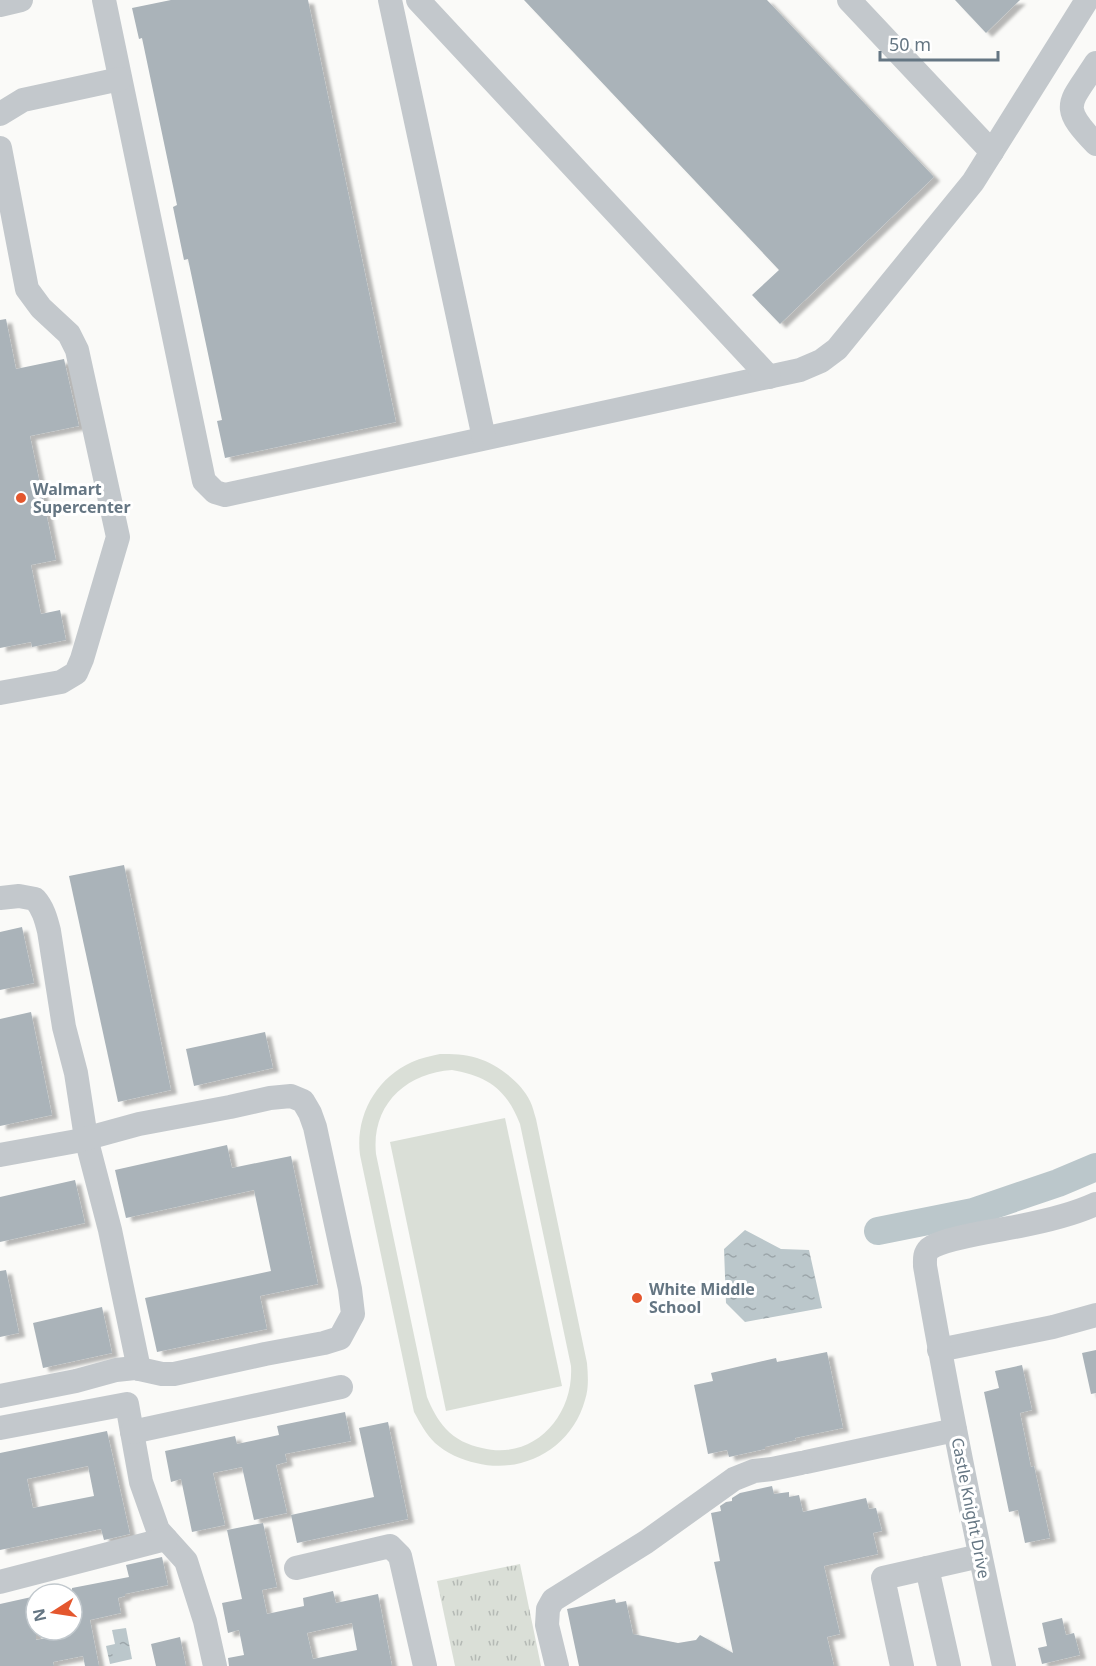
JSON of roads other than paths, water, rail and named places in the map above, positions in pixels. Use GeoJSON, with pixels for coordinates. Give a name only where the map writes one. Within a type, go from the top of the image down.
{"type":"FeatureCollection","features":[{"type":"Feature","properties":{"kind":"street"},"geometry":{"type":"LineString","coordinates":[[0,4],[21,0]]}},
{"type":"Feature","properties":{"kind":"street"},"geometry":{"type":"LineString","coordinates":[[104,0],[204,481],[215,492],[225,495],[769,377],[800,370],[821,361],[837,349],[973,182],[1087,0]]}},
{"type":"Feature","properties":{"kind":"street"},"geometry":{"type":"LineString","coordinates":[[390,0],[484,438]]}},
{"type":"Feature","properties":{"kind":"street"},"geometry":{"type":"LineString","coordinates":[[418,0],[769,377]]}},
{"type":"Feature","properties":{"kind":"street"},"geometry":{"type":"LineString","coordinates":[[849,0],[992,152]]}},
{"type":"Feature","properties":{"kind":"street"},"geometry":{"type":"LineString","coordinates":[[1096,63],[1071,102],[1072,116],[1096,144]]}},
{"type":"Feature","properties":{"kind":"street"},"geometry":{"type":"LineString","coordinates":[[0,114],[23,100],[120,79]]}},
{"type":"Feature","properties":{"kind":"street"},"geometry":{"type":"LineString","coordinates":[[0,94],[23,100]]}},
{"type":"Feature","properties":{"kind":"street"},"geometry":{"type":"LineString","coordinates":[[0,147],[8,225],[27,289],[41,308],[69,334],[77,350],[118,537],[76,673],[61,682],[0,693]]}},
{"type":"Feature","properties":{"kind":"street"},"geometry":{"type":"LineString","coordinates":[[0,898],[19,896],[36,899],[45,917],[64,1027],[76,1073],[86,1138],[110,1230],[139,1369]]}},
{"type":"Feature","properties":{"kind":"street"},"geometry":{"type":"LineString","coordinates":[[0,1155],[44,1148],[139,1124],[270,1098],[291,1096],[303,1101],[315,1126],[350,1289],[353,1314],[340,1338],[324,1343],[174,1374],[139,1369],[116,1370],[76,1381],[0,1396]]}},
{"type":"Feature","properties":{"kind":"street","name":"Castle Knight Drive"},"geometry":{"type":"LineString","coordinates":[[1004,1666],[939,1350],[925,1257],[928,1250],[936,1245],[1059,1217],[1096,1204]]}},
{"type":"Feature","properties":{"kind":"street"},"geometry":{"type":"LineString","coordinates":[[939,1350],[1053,1327],[1096,1315]]}},
{"type":"Feature","properties":{"kind":"street"},"geometry":{"type":"LineString","coordinates":[[132,1432],[342,1387]]}},
{"type":"Feature","properties":{"kind":"street"},"geometry":{"type":"LineString","coordinates":[[0,1428],[127,1404],[141,1482],[158,1530],[186,1561],[206,1621],[214,1666]]}},
{"type":"Feature","properties":{"kind":"street"},"geometry":{"type":"LineString","coordinates":[[557,1666],[548,1624],[548,1609],[553,1600],[646,1542],[734,1479],[754,1471],[955,1430]]}},
{"type":"Feature","properties":{"kind":"street"},"geometry":{"type":"LineString","coordinates":[[0,1582],[166,1539]]}},
{"type":"Feature","properties":{"kind":"street"},"geometry":{"type":"LineString","coordinates":[[296,1568],[390,1546],[400,1556],[425,1666]]}},
{"type":"Feature","properties":{"kind":"street"},"geometry":{"type":"LineString","coordinates":[[902,1666],[883,1578],[980,1556]]}},
{"type":"Feature","properties":{"kind":"street"},"geometry":{"type":"LineString","coordinates":[[927,1568],[949,1666]]}},
{"type":"Feature","properties":{"kind":"water"},"geometry":{"type":"Polygon","coordinates":[[[745,1230],[781,1249],[809,1250],[822,1308],[745,1322],[726,1303],[724,1249],[745,1230]]]}},
{"type":"Feature","properties":{"kind":"water"},"geometry":{"type":"Polygon","coordinates":[[[126,1628],[132,1659],[110,1664],[106,1646],[115,1644],[112,1630],[126,1628]]]}},
{"type":"Feature","properties":{"kind":"waterway"},"geometry":{"type":"LineString","coordinates":[[878,1231],[973,1212],[1058,1183],[1096,1167]]}},
{"type":"Feature","properties":{"kind":"place","name":"Walmart Supercenter"},"geometry":{"type":"Point","coordinates":[21,498]}},
{"type":"Feature","properties":{"kind":"place","name":"White Middle School"},"geometry":{"type":"Point","coordinates":[637,1298]}}]}
